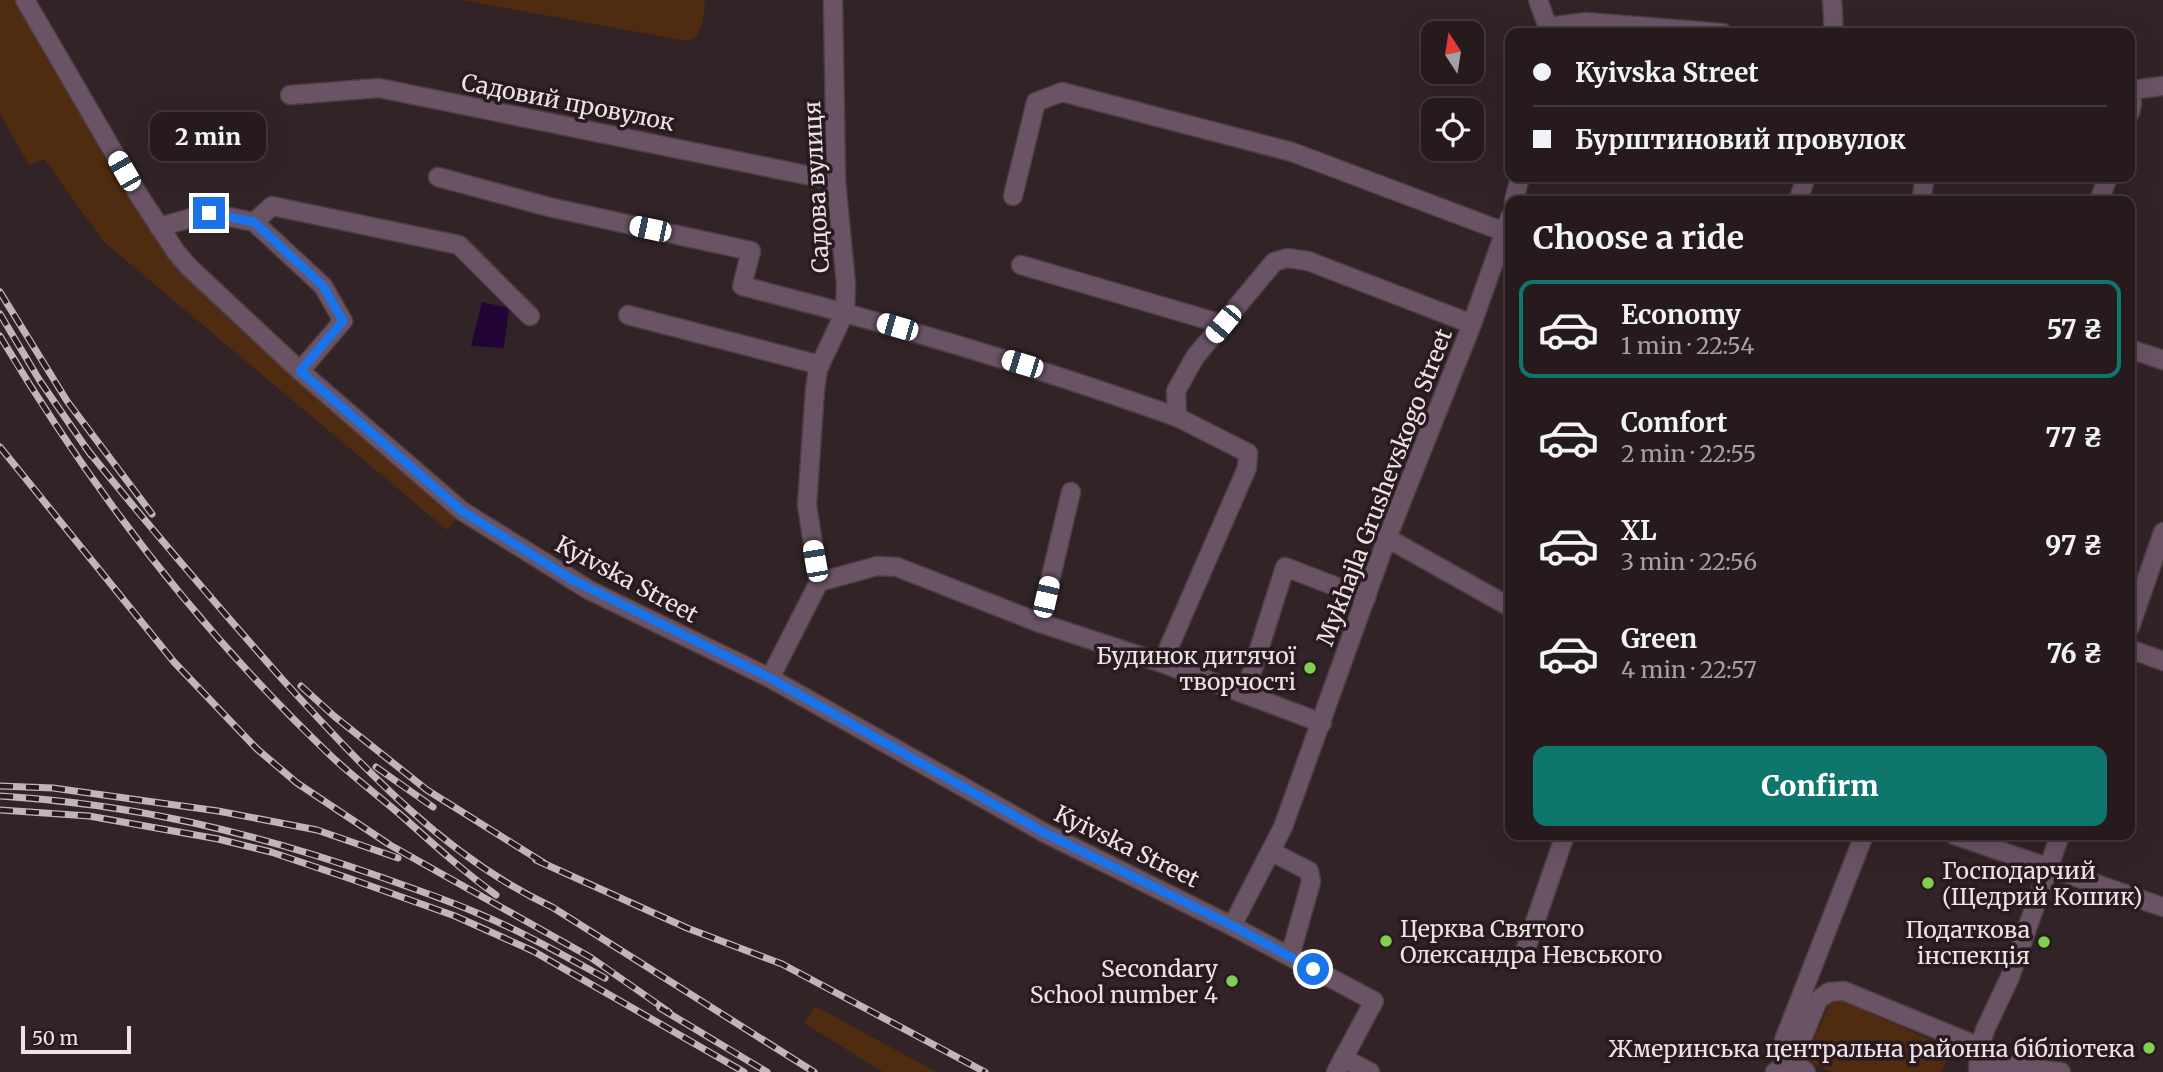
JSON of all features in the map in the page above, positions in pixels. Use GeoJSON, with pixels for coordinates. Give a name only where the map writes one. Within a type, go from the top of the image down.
{"type":"FeatureCollection","features":[{"type":"Feature","properties":{"kind":"street","name":"Kyivska Street"},"geometry":{"type":"LineString","coordinates":[[25,0],[176,252],[202,281],[300,371],[443,495],[489,530],[589,590],[770,678],[1043,832],[1233,926],[1374,1001],[1339,1065]]}},
{"type":"Feature","properties":{"kind":"street","name":"Садова вулиця"},"geometry":{"type":"LineString","coordinates":[[819,582],[808,520],[807,489],[816,378],[845,312],[846,284],[836,181],[833,0]]}},
{"type":"Feature","properties":{"kind":"street"},"geometry":{"type":"LineString","coordinates":[[1538,0],[1549,28]]}},
{"type":"Feature","properties":{"kind":"street"},"geometry":{"type":"LineString","coordinates":[[1832,0],[1834,28]]}},
{"type":"Feature","properties":{"kind":"street"},"geometry":{"type":"LineString","coordinates":[[1559,28],[1587,22],[1661,28]]}},
{"type":"Feature","properties":{"kind":"street"},"geometry":{"type":"LineString","coordinates":[[2135,89],[2163,86]]}},
{"type":"Feature","properties":{"kind":"street","name":"Садовий провулок"},"geometry":{"type":"LineString","coordinates":[[290,96],[379,88],[836,181]]}},
{"type":"Feature","properties":{"kind":"street"},"geometry":{"type":"LineString","coordinates":[[1013,196],[1036,103],[1062,92],[1292,152],[1505,227]]}},
{"type":"Feature","properties":{"kind":"street"},"geometry":{"type":"LineString","coordinates":[[438,177],[549,207],[751,251],[741,286],[845,312],[1067,378],[1177,417],[1248,453],[1247,468],[1162,663]]}},
{"type":"Feature","properties":{"kind":"street"},"geometry":{"type":"LineString","coordinates":[[254,222],[272,206],[459,245],[530,316]]}},
{"type":"Feature","properties":{"kind":"street"},"geometry":{"type":"LineString","coordinates":[[159,227],[209,213],[254,222],[323,286],[343,321],[300,371]]}},
{"type":"Feature","properties":{"kind":"street","name":"Mykhajla Grushevskogo Street"},"geometry":{"type":"LineString","coordinates":[[1233,926],[1272,852],[1322,723],[1387,538],[1505,238]]}},
{"type":"Feature","properties":{"kind":"street"},"geometry":{"type":"LineString","coordinates":[[1177,417],[1176,391],[1195,357],[1273,262],[1287,258],[1308,261],[1472,324]]}},
{"type":"Feature","properties":{"kind":"street"},"geometry":{"type":"LineString","coordinates":[[1021,265],[1223,324]]}},
{"type":"Feature","properties":{"kind":"street"},"geometry":{"type":"LineString","coordinates":[[628,315],[820,365]]}},
{"type":"Feature","properties":{"kind":"street"},"geometry":{"type":"LineString","coordinates":[[2135,351],[2163,360]]}},
{"type":"Feature","properties":{"kind":"street"},"geometry":{"type":"LineString","coordinates":[[1040,623],[1071,492]]}},
{"type":"Feature","properties":{"kind":"street"},"geometry":{"type":"LineString","coordinates":[[2135,613],[2163,532]]}},
{"type":"Feature","properties":{"kind":"street"},"geometry":{"type":"LineString","coordinates":[[1387,538],[1505,604]]}},
{"type":"Feature","properties":{"kind":"street"},"geometry":{"type":"LineString","coordinates":[[770,678],[819,582],[877,566],[897,567],[1040,623],[1162,663],[1322,723]]}},
{"type":"Feature","properties":{"kind":"street"},"geometry":{"type":"LineString","coordinates":[[1245,694],[1285,567],[1366,598]]}},
{"type":"Feature","properties":{"kind":"street"},"geometry":{"type":"LineString","coordinates":[[2135,651],[2163,661]]}},
{"type":"Feature","properties":{"kind":"street"},"geometry":{"type":"LineString","coordinates":[[1524,954],[1564,840]]}},
{"type":"Feature","properties":{"kind":"street"},"geometry":{"type":"LineString","coordinates":[[1800,1067],[1784,1040],[1862,840]]}},
{"type":"Feature","properties":{"kind":"street"},"geometry":{"type":"LineString","coordinates":[[1968,840],[2163,906]]}},
{"type":"Feature","properties":{"kind":"street"},"geometry":{"type":"LineString","coordinates":[[1979,1060],[1985,1030],[2010,977],[2058,840]]}},
{"type":"Feature","properties":{"kind":"street"},"geometry":{"type":"LineString","coordinates":[[1272,852],[1309,871],[1311,882],[1290,956]]}},
{"type":"Feature","properties":{"kind":"street"},"geometry":{"type":"LineString","coordinates":[[1800,1067],[1818,1000],[1829,992],[1844,991],[1979,1060],[2061,1072]]}},
{"type":"Feature","properties":{"kind":"street"},"geometry":{"type":"LineString","coordinates":[[1339,1065],[1370,1072]]}},
{"type":"Feature","properties":{"kind":"street"},"geometry":{"type":"LineString","coordinates":[[1775,1072],[1800,1067]]}},
{"type":"Feature","properties":{"kind":"shaded area"},"geometry":{"type":"Polygon","coordinates":[[[0,0],[25,0],[159,227],[462,511],[447,530],[104,242],[44,159],[29,165],[0,114],[0,0]]]}},
{"type":"Feature","properties":{"kind":"shaded area"},"geometry":{"type":"Polygon","coordinates":[[[462,0],[705,0],[700,30],[687,41],[462,0]]]}},
{"type":"Feature","properties":{"kind":"shaded area"},"geometry":{"type":"Polygon","coordinates":[[[482,302],[509,308],[504,348],[471,346],[482,302]]]}},
{"type":"Feature","properties":{"kind":"shaded area"},"geometry":{"type":"Polygon","coordinates":[[[1833,997],[1952,1049],[1941,1072],[1832,1072],[1805,1060],[1833,997]]]}},
{"type":"Feature","properties":{"kind":"shaded area"},"geometry":{"type":"Polygon","coordinates":[[[815,1006],[936,1072],[883,1072],[804,1023],[815,1006]]]}},
{"type":"Feature","properties":{"kind":"railway"},"geometry":{"type":"LineString","coordinates":[[0,292],[67,401],[152,514]]}},
{"type":"Feature","properties":{"kind":"railway"},"geometry":{"type":"LineString","coordinates":[[0,314],[40,381],[91,455]]}},
{"type":"Feature","properties":{"kind":"railway"},"geometry":{"type":"LineString","coordinates":[[0,336],[35,393],[110,503],[193,609],[237,659],[339,763],[496,895]]}},
{"type":"Feature","properties":{"kind":"railway"},"geometry":{"type":"LineString","coordinates":[[0,447],[174,662],[257,749],[297,783],[390,845],[590,957],[669,1012]]}},
{"type":"Feature","properties":{"kind":"railway"},"geometry":{"type":"LineString","coordinates":[[86,448],[182,565],[282,679],[406,806],[475,862],[552,907],[814,1072]]}},
{"type":"Feature","properties":{"kind":"railway"},"geometry":{"type":"LineString","coordinates":[[301,686],[334,716],[427,790],[544,863]]}},
{"type":"Feature","properties":{"kind":"railway"},"geometry":{"type":"LineString","coordinates":[[376,767],[433,807]]}},
{"type":"Feature","properties":{"kind":"railway"},"geometry":{"type":"LineString","coordinates":[[0,786],[53,788],[218,811],[317,830],[398,858]]}},
{"type":"Feature","properties":{"kind":"railway"},"geometry":{"type":"LineString","coordinates":[[0,796],[98,806],[192,822],[331,860],[493,920],[605,978]]}},
{"type":"Feature","properties":{"kind":"railway"},"geometry":{"type":"LineString","coordinates":[[0,810],[89,816],[218,839],[271,852],[351,879],[455,916],[533,951],[744,1072]]}},
{"type":"Feature","properties":{"kind":"railway"},"geometry":{"type":"LineString","coordinates":[[536,860],[687,928],[782,964],[985,1072]]}},
{"type":"Feature","properties":{"kind":"railway"},"geometry":{"type":"LineString","coordinates":[[660,1008],[767,1072]]}},
{"type":"Feature","properties":{"kind":"place","name":"Будинок дитячої творчості"},"geometry":{"type":"Point","coordinates":[1310,668]}},
{"type":"Feature","properties":{"kind":"place","name":"Господарчий (Щедрий Кошик)"},"geometry":{"type":"Point","coordinates":[1928,883]}},
{"type":"Feature","properties":{"kind":"place","name":"Церква Святого Олександра Невського"},"geometry":{"type":"Point","coordinates":[1386,941]}},
{"type":"Feature","properties":{"kind":"place","name":"Податкова інспекція"},"geometry":{"type":"Point","coordinates":[2044,942]}},
{"type":"Feature","properties":{"kind":"place","name":"Secondary School number 4"},"geometry":{"type":"Point","coordinates":[1232,981]}},
{"type":"Feature","properties":{"kind":"place","name":"Жмеринська центральна районна бібліотека"},"geometry":{"type":"Point","coordinates":[2149,1048]}},
{"type":"Feature","properties":{"kind":"route"},"geometry":{"type":"LineString","coordinates":[[209,213],[254,222],[323,286],[343,321],[300,371],[462,511],[489,530],[589,590],[770,678],[1043,832],[1233,926],[1313,969]]}}]}
